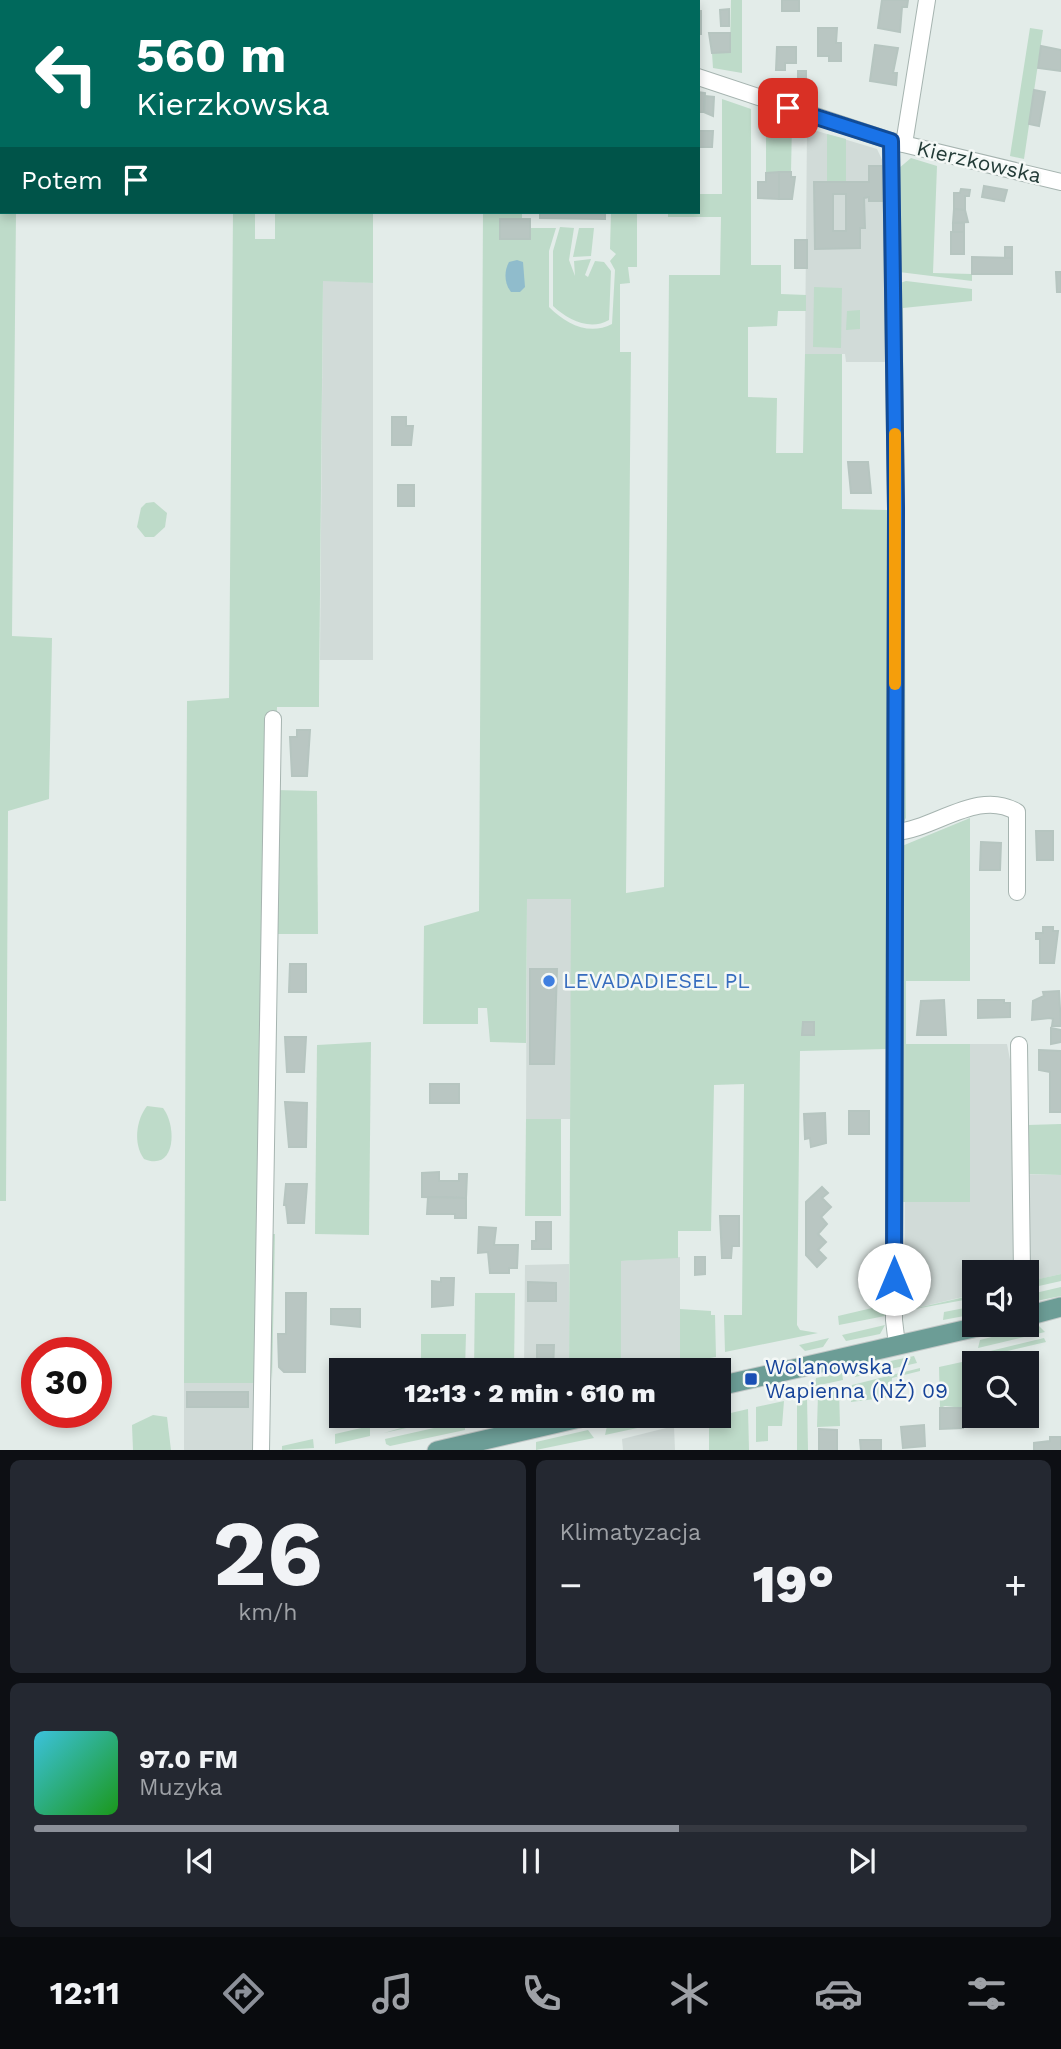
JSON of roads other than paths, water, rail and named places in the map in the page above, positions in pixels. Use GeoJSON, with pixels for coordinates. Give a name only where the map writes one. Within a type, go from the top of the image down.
{"type":"FeatureCollection","features":[{"type":"Feature","properties":{"kind":"main road"},"geometry":{"type":"LineString","coordinates":[[1039,1312],[1061,1307]]}},
{"type":"Feature","properties":{"kind":"main road"},"geometry":{"type":"LineString","coordinates":[[731,1383],[962,1330]]}},
{"type":"Feature","properties":{"kind":"main road"},"geometry":{"type":"LineString","coordinates":[[442,1450],[537,1428]]}},
{"type":"Feature","properties":{"kind":"street"},"geometry":{"type":"LineString","coordinates":[[897,1345],[894,1320],[898,143],[927,0]]}},
{"type":"Feature","properties":{"kind":"street","name":"Kierzkowska"},"geometry":{"type":"LineString","coordinates":[[700,78],[898,143],[1061,182]]}},
{"type":"Feature","properties":{"kind":"street"},"geometry":{"type":"LineString","coordinates":[[261,1450],[273,719]]}},
{"type":"Feature","properties":{"kind":"street"},"geometry":{"type":"LineString","coordinates":[[895,832],[909,831],[970,807],[1008,807],[1017,812],[1017,892]]}},
{"type":"Feature","properties":{"kind":"street"},"geometry":{"type":"LineString","coordinates":[[1019,1045],[1022,1260]]}},
{"type":"Feature","properties":{"kind":"water"},"geometry":{"type":"Polygon","coordinates":[[[509,262],[523,262],[525,287],[520,292],[511,292],[505,277],[506,269],[509,262]]]}},
{"type":"Feature","properties":{"kind":"place","name":"LEVADADIESEL PL"},"geometry":{"type":"Point","coordinates":[549,981]}},
{"type":"Feature","properties":{"kind":"place","name":"Wolanowska / Wapienna (NŻ) 09"},"geometry":{"type":"Point","coordinates":[751,1379]}}]}
